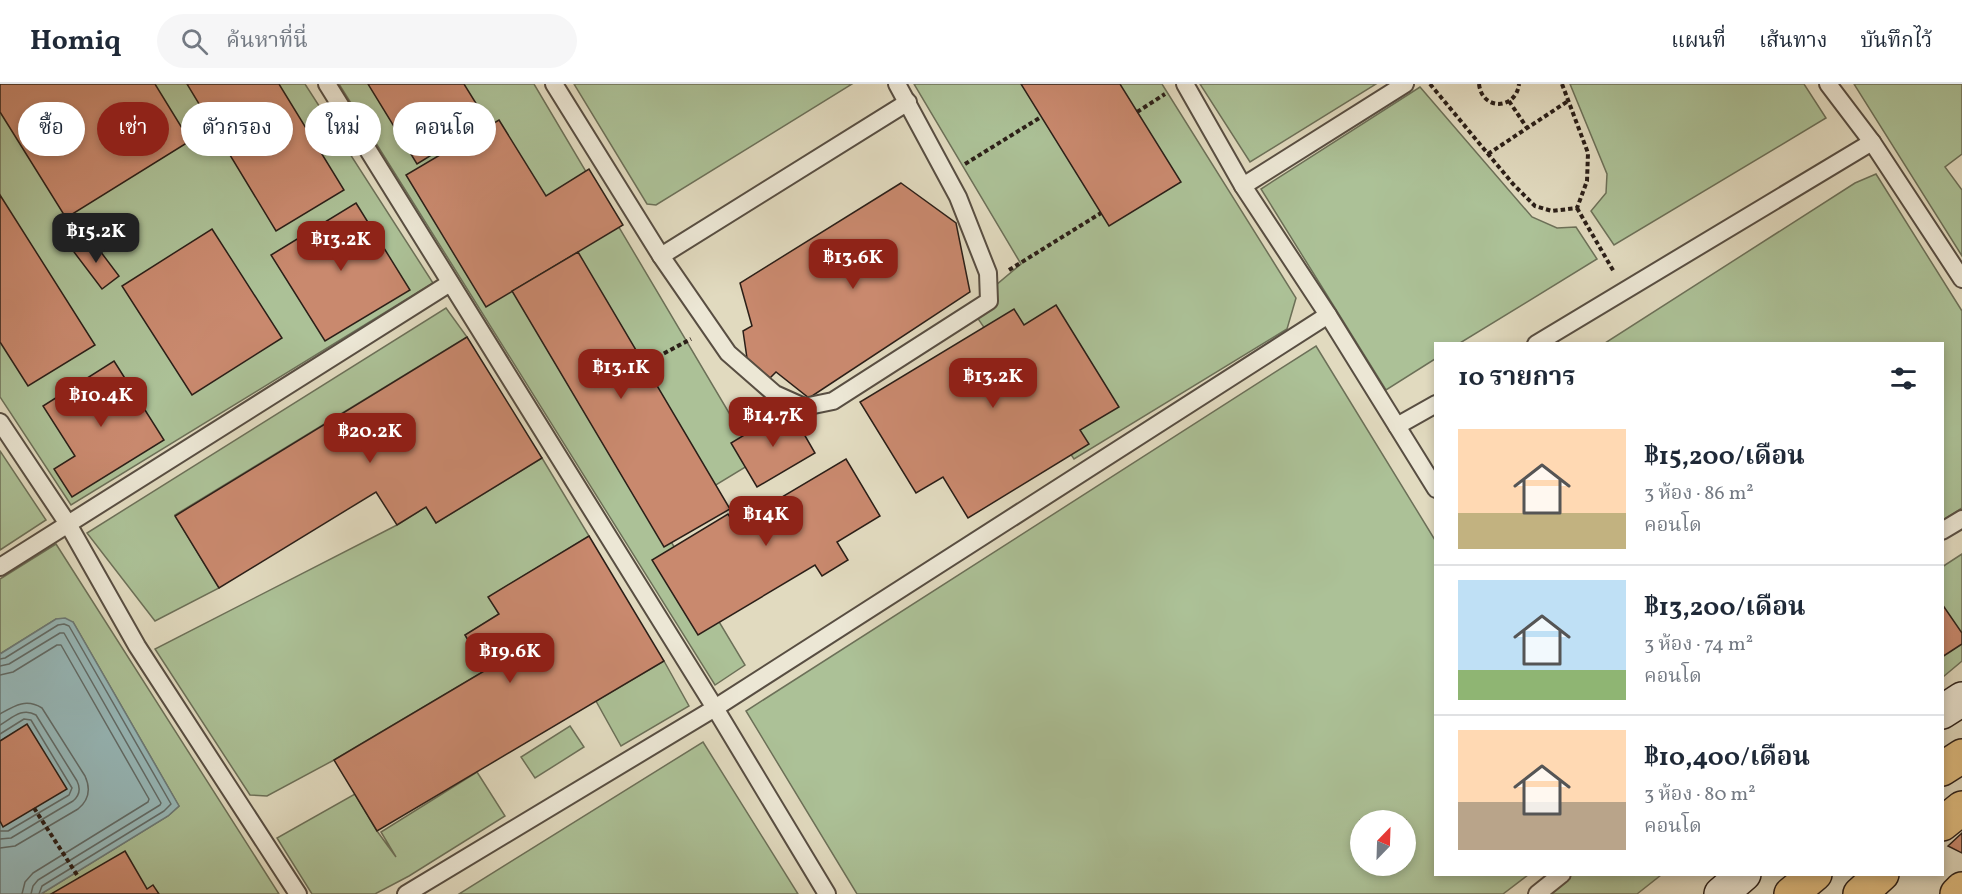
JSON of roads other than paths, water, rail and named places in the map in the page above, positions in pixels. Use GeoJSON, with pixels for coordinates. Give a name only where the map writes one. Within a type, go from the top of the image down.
{"type":"FeatureCollection","features":[{"type":"Feature","properties":{"kind":"highway"},"geometry":{"type":"LineString","coordinates":[[1944,768],[1962,756]]}},
{"type":"Feature","properties":{"kind":"highway"},"geometry":{"type":"LineString","coordinates":[[1944,822],[1962,808]]}},
{"type":"Feature","properties":{"kind":"highway"},"geometry":{"type":"LineString","coordinates":[[1791,894],[1813,876]]}},
{"type":"Feature","properties":{"kind":"highway"},"geometry":{"type":"LineString","coordinates":[[1860,894],[1880,876]]}},
{"type":"Feature","properties":{"kind":"highway"},"geometry":{"type":"LineString","coordinates":[[1957,894],[1962,889]]}},
{"type":"Feature","properties":{"kind":"main road"},"geometry":{"type":"LineString","coordinates":[[1944,711],[1962,699]]}},
{"type":"Feature","properties":{"kind":"main road"},"geometry":{"type":"LineString","coordinates":[[1720,894],[1742,876]]}},
{"type":"Feature","properties":{"kind":"lane"},"geometry":{"type":"LineString","coordinates":[[327,84],[715,708],[827,894]]}},
{"type":"Feature","properties":{"kind":"lane"},"geometry":{"type":"LineString","coordinates":[[554,84],[661,256],[728,353],[775,394],[804,407],[833,400],[989,302],[988,273],[958,197],[897,84]]}},
{"type":"Feature","properties":{"kind":"lane"},"geometry":{"type":"LineString","coordinates":[[1243,186],[1405,84]]}},
{"type":"Feature","properties":{"kind":"lane"},"geometry":{"type":"LineString","coordinates":[[1827,84],[1872,142],[1962,279]]}},
{"type":"Feature","properties":{"kind":"lane"},"geometry":{"type":"LineString","coordinates":[[1179,87],[1328,315],[1434,486]]}},
{"type":"Feature","properties":{"kind":"lane"},"geometry":{"type":"LineString","coordinates":[[661,256],[908,102]]}},
{"type":"Feature","properties":{"kind":"lane"},"geometry":{"type":"LineString","coordinates":[[1539,342],[1872,142]]}},
{"type":"Feature","properties":{"kind":"lane"},"geometry":{"type":"LineString","coordinates":[[0,567],[450,283]]}},
{"type":"Feature","properties":{"kind":"lane"},"geometry":{"type":"LineString","coordinates":[[406,894],[715,708],[1328,315]]}},
{"type":"Feature","properties":{"kind":"lane"},"geometry":{"type":"LineString","coordinates":[[1397,426],[1434,405]]}},
{"type":"Feature","properties":{"kind":"lane"},"geometry":{"type":"LineString","coordinates":[[0,422],[68,524],[137,646],[298,894]]}},
{"type":"Feature","properties":{"kind":"lane"},"geometry":{"type":"LineString","coordinates":[[1944,530],[1962,519]]}},
{"type":"Feature","properties":{"kind":"lane"},"geometry":{"type":"LineString","coordinates":[[1537,894],[1560,876]]}},
{"type":"Feature","properties":{"kind":"water"},"geometry":{"type":"Polygon","coordinates":[[[65,618],[73,622],[179,806],[168,816],[41,894],[0,894],[0,821],[3,826],[27,725],[0,741],[0,654],[56,619],[65,618]]]}}]}
